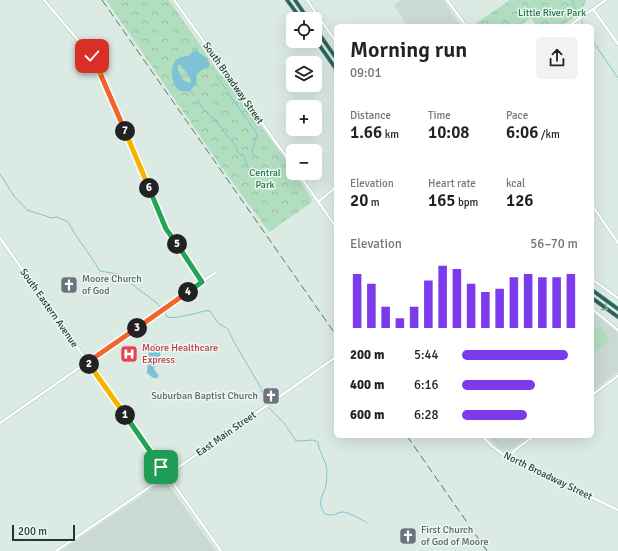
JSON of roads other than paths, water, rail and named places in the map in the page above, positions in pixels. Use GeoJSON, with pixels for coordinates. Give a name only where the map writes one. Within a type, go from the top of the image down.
{"type":"FeatureCollection","features":[{"type":"Feature","properties":{"kind":"highway"},"geometry":{"type":"LineString","coordinates":[[287,0],[296,12]]}},
{"type":"Feature","properties":{"kind":"highway"},"geometry":{"type":"LineString","coordinates":[[295,0],[303,12]]}},
{"type":"Feature","properties":{"kind":"highway"},"geometry":{"type":"LineString","coordinates":[[322,38],[334,55]]}},
{"type":"Feature","properties":{"kind":"highway"},"geometry":{"type":"LineString","coordinates":[[321,48],[334,66]]}},
{"type":"Feature","properties":{"kind":"highway"},"geometry":{"type":"LineString","coordinates":[[594,291],[618,309]]}},
{"type":"Feature","properties":{"kind":"highway"},"geometry":{"type":"LineString","coordinates":[[594,299],[618,317]]}},
{"type":"Feature","properties":{"kind":"main road"},"geometry":{"type":"LineString","coordinates":[[44,0],[94,59],[166,229],[202,282]]}},
{"type":"Feature","properties":{"kind":"main road","name":"South Broadway Street"},"geometry":{"type":"LineString","coordinates":[[174,0],[286,156]]}},
{"type":"Feature","properties":{"kind":"main road"},"geometry":{"type":"LineString","coordinates":[[307,0],[334,39]]}},
{"type":"Feature","properties":{"kind":"main road"},"geometry":{"type":"LineString","coordinates":[[447,0],[465,24]]}},
{"type":"Feature","properties":{"kind":"main road"},"geometry":{"type":"LineString","coordinates":[[572,24],[606,0]]}},
{"type":"Feature","properties":{"kind":"main road"},"geometry":{"type":"LineString","coordinates":[[594,9],[618,44]]}},
{"type":"Feature","properties":{"kind":"main road"},"geometry":{"type":"LineString","coordinates":[[303,180],[334,224]]}},
{"type":"Feature","properties":{"kind":"main road"},"geometry":{"type":"LineString","coordinates":[[318,202],[334,189]]}},
{"type":"Feature","properties":{"kind":"main road"},"geometry":{"type":"LineString","coordinates":[[594,208],[618,243]]}},
{"type":"Feature","properties":{"kind":"main road","name":"South Eastern Avenue"},"geometry":{"type":"LineString","coordinates":[[0,238],[221,551]]}},
{"type":"Feature","properties":{"kind":"main road"},"geometry":{"type":"LineString","coordinates":[[0,423],[216,272]]}},
{"type":"Feature","properties":{"kind":"main road"},"geometry":{"type":"LineString","coordinates":[[594,280],[618,298]]}},
{"type":"Feature","properties":{"kind":"main road"},"geometry":{"type":"LineString","coordinates":[[594,311],[618,330]]}},
{"type":"Feature","properties":{"kind":"main road","name":"East Main Street"},"geometry":{"type":"LineString","coordinates":[[56,551],[334,358]]}},
{"type":"Feature","properties":{"kind":"main road"},"geometry":{"type":"LineString","coordinates":[[594,394],[618,376]]}},
{"type":"Feature","properties":{"kind":"main road","name":"North Broadway Street"},"geometry":{"type":"LineString","coordinates":[[484,438],[495,449],[509,458],[618,510]]}},
{"type":"Feature","properties":{"kind":"main road"},"geometry":{"type":"LineString","coordinates":[[509,458],[515,450],[531,438]]}},
{"type":"Feature","properties":{"kind":"water"},"geometry":{"type":"Polygon","coordinates":[[[196,50],[206,58],[210,65],[208,68],[203,69],[197,74],[196,84],[190,91],[181,91],[173,81],[172,71],[174,62],[178,58],[189,56],[196,50]],[[177,66],[177,68],[183,80],[189,83],[191,82],[189,76],[181,66],[177,66]]]}},
{"type":"Feature","properties":{"kind":"water"},"geometry":{"type":"Polygon","coordinates":[[[155,344],[159,345],[160,349],[160,357],[154,369],[159,376],[157,378],[153,378],[147,373],[149,348],[155,344]]]}},
{"type":"Feature","properties":{"kind":"waterway"},"geometry":{"type":"LineString","coordinates":[[573,0],[578,15]]}},
{"type":"Feature","properties":{"kind":"waterway"},"geometry":{"type":"LineString","coordinates":[[594,43],[618,78]]}},
{"type":"Feature","properties":{"kind":"waterway"},"geometry":{"type":"LineString","coordinates":[[216,75],[257,134],[252,152],[254,155]]}},
{"type":"Feature","properties":{"kind":"waterway"},"geometry":{"type":"LineString","coordinates":[[190,91],[194,95]]}},
{"type":"Feature","properties":{"kind":"waterway"},"geometry":{"type":"LineString","coordinates":[[198,100],[203,109],[213,118],[236,146],[238,153],[244,156],[249,171]]}},
{"type":"Feature","properties":{"kind":"waterway"},"geometry":{"type":"LineString","coordinates":[[0,174],[14,196],[27,210],[52,218],[57,217],[68,222],[100,271],[118,274],[157,303],[160,307]]}},
{"type":"Feature","properties":{"kind":"waterway"},"geometry":{"type":"LineString","coordinates":[[165,313],[167,317],[174,318],[210,311],[218,323],[228,329],[261,388],[265,403]]}},
{"type":"Feature","properties":{"kind":"waterway"},"geometry":{"type":"LineString","coordinates":[[269,408],[284,423],[296,441],[313,440],[318,442],[327,468],[325,489],[321,500],[322,510],[325,514],[333,515],[346,512],[367,523]]}},
{"type":"Feature","properties":{"kind":"railway"},"geometry":{"type":"LineString","coordinates":[[102,0],[334,332]]}},
{"type":"Feature","properties":{"kind":"railway"},"geometry":{"type":"LineString","coordinates":[[408,438],[487,551]]}},
{"type":"Feature","properties":{"kind":"place","name":"Moore Church of God"},"geometry":{"type":"Point","coordinates":[69,285]}},
{"type":"Feature","properties":{"kind":"place","name":"Moore Healthcare Express"},"geometry":{"type":"Point","coordinates":[129,354]}},
{"type":"Feature","properties":{"kind":"place","name":"Suburban Baptist Church"},"geometry":{"type":"Point","coordinates":[271,396]}},
{"type":"Feature","properties":{"kind":"place","name":"First Church of God of Moore"},"geometry":{"type":"Point","coordinates":[408,536]}},
{"type":"Feature","properties":{"kind":"park label","name":"Little River Park"},"geometry":{"type":"Point","coordinates":[552,13]}},
{"type":"Feature","properties":{"kind":"park label","name":"Central Park"},"geometry":{"type":"Point","coordinates":[265,178]}}]}
